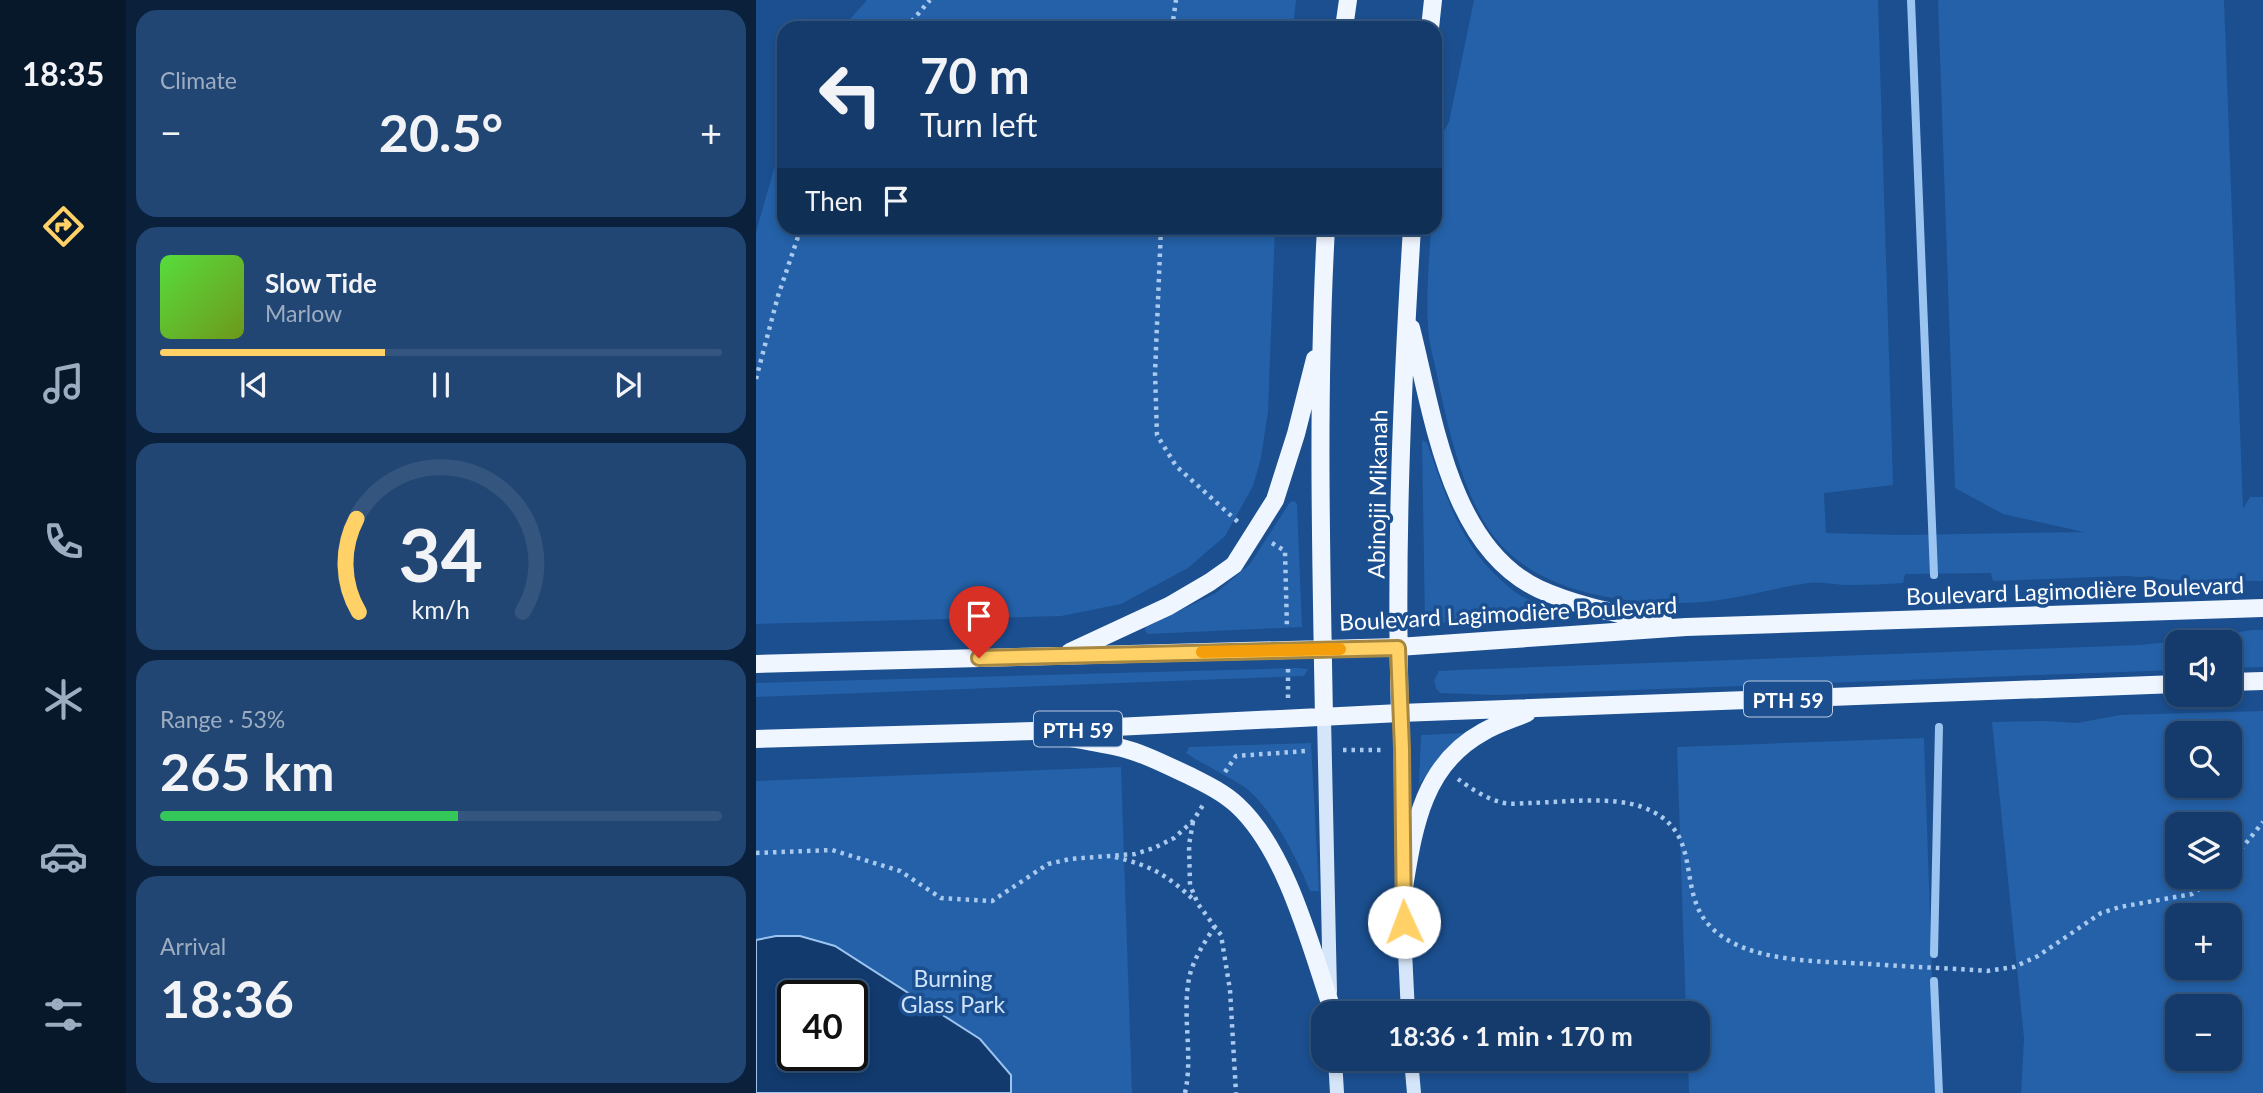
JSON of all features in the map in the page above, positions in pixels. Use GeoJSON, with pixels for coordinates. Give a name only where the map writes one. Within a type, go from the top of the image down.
{"type":"FeatureCollection","features":[{"type":"Feature","properties":{"kind":"main road"},"geometry":{"type":"LineString","coordinates":[[1345,21],[1348,0]]}},
{"type":"Feature","properties":{"kind":"main road"},"geometry":{"type":"LineString","coordinates":[[1431,21],[1433,0]]}},
{"type":"Feature","properties":{"kind":"main road"},"geometry":{"type":"LineString","coordinates":[[1324,717],[1320,491],[1326,235]]}},
{"type":"Feature","properties":{"kind":"main road","name":"Abinojii Mikanah"},"geometry":{"type":"LineString","coordinates":[[1399,713],[1398,648],[1406,308],[1411,235]]}},
{"type":"Feature","properties":{"kind":"main road"},"geometry":{"type":"LineString","coordinates":[[1406,308],[1447,470],[1471,524],[1500,563],[1538,589],[1601,610],[1686,627]]}},
{"type":"Feature","properties":{"kind":"main road"},"geometry":{"type":"LineString","coordinates":[[1063,655],[1169,606],[1234,565],[1275,500],[1296,434],[1322,328]]}},
{"type":"Feature","properties":{"kind":"main road","name":"Boulevard Lagimodière Boulevard"},"geometry":{"type":"LineString","coordinates":[[756,664],[1398,648],[1686,627],[2263,608]]}},
{"type":"Feature","properties":{"kind":"main road"},"geometry":{"type":"LineString","coordinates":[[2242,682],[2263,681]]}},
{"type":"Feature","properties":{"kind":"main road","name":"PTH 59"},"geometry":{"type":"LineString","coordinates":[[756,739],[1034,731],[1399,713],[2165,684]]}},
{"type":"Feature","properties":{"kind":"main road"},"geometry":{"type":"LineString","coordinates":[[1402,899],[1415,824],[1426,795],[1442,768],[1458,749],[1484,731],[1538,708]]}},
{"type":"Feature","properties":{"kind":"main road"},"geometry":{"type":"LineString","coordinates":[[1034,731],[1119,747],[1156,760],[1214,788],[1237,805],[1257,828],[1275,858],[1294,899],[1328,1001]]}},
{"type":"Feature","properties":{"kind":"street","name":"Abinojii Mikanah"},"geometry":{"type":"LineString","coordinates":[[1399,713],[1402,749],[1402,899],[1408,1001]]}},
{"type":"Feature","properties":{"kind":"street"},"geometry":{"type":"LineString","coordinates":[[1324,717],[1331,1001]]}},
{"type":"Feature","properties":{"kind":"street"},"geometry":{"type":"LineString","coordinates":[[1336,1071],[1337,1093]]}},
{"type":"Feature","properties":{"kind":"street"},"geometry":{"type":"LineString","coordinates":[[1412,1071],[1414,1093]]}},
{"type":"Feature","properties":{"kind":"path"},"geometry":{"type":"LineString","coordinates":[[912,21],[930,0]]}},
{"type":"Feature","properties":{"kind":"path"},"geometry":{"type":"LineString","coordinates":[[1173,21],[1176,0]]}},
{"type":"Feature","properties":{"kind":"path"},"geometry":{"type":"LineString","coordinates":[[756,379],[778,296],[799,235]]}},
{"type":"Feature","properties":{"kind":"path"},"geometry":{"type":"LineString","coordinates":[[1161,235],[1155,373],[1157,435],[1176,466],[1233,519],[1285,551],[1290,752]]}},
{"type":"Feature","properties":{"kind":"path"},"geometry":{"type":"LineString","coordinates":[[756,853],[832,849],[900,871],[941,898],[992,901],[1048,864],[1070,859],[1135,854],[1174,838],[1193,821],[1236,756],[1402,749]]}},
{"type":"Feature","properties":{"kind":"path"},"geometry":{"type":"LineString","coordinates":[[1442,768],[1469,787],[1500,803],[1609,801],[1642,807],[1656,813],[1671,827],[1684,846],[1697,905],[1708,924],[1722,937],[1741,946],[1784,958],[1987,971],[2014,967],[2038,956],[2101,913],[2119,907],[2192,894],[2199,889]]}},
{"type":"Feature","properties":{"kind":"path"},"geometry":{"type":"LineString","coordinates":[[1193,821],[1189,845],[1190,886],[1198,904]]}},
{"type":"Feature","properties":{"kind":"path"},"geometry":{"type":"LineString","coordinates":[[2242,848],[2263,822]]}},
{"type":"Feature","properties":{"kind":"path"},"geometry":{"type":"LineString","coordinates":[[1111,856],[1142,863],[1163,874],[1198,904],[1221,935],[1228,978],[1236,1093]]}},
{"type":"Feature","properties":{"kind":"path"},"geometry":{"type":"LineString","coordinates":[[1185,1093],[1189,1077],[1188,983],[1202,946],[1215,926]]}},
{"type":"Feature","properties":{"kind":"green space"},"geometry":{"type":"Polygon","coordinates":[[[867,0],[1296,0],[1294,21],[848,21],[867,0]]]}},
{"type":"Feature","properties":{"kind":"green space"},"geometry":{"type":"Polygon","coordinates":[[[1474,0],[1878,0],[1893,485],[1824,493],[1826,533],[1902,535],[2084,532],[2003,514],[1955,488],[1938,0],[2224,0],[2243,509],[2250,497],[2263,497],[2263,581],[2176,580],[2126,576],[1993,581],[1991,573],[1905,574],[1903,583],[1813,583],[1726,599],[1676,603],[1607,597],[1584,592],[1540,575],[1503,547],[1478,511],[1460,466],[1430,346],[1427,303],[1431,235],[1442,235],[1442,134],[1449,122],[1474,0]]]}},
{"type":"Feature","properties":{"kind":"green space"},"geometry":{"type":"Polygon","coordinates":[[[777,158],[777,235],[1275,235],[1268,412],[1261,458],[1253,486],[1225,536],[1188,568],[1121,604],[1061,616],[756,624],[756,232],[777,158]]]}},
{"type":"Feature","properties":{"kind":"green space"},"geometry":{"type":"Polygon","coordinates":[[[1422,440],[1427,443],[1455,517],[1487,566],[1523,597],[1556,616],[1546,620],[1425,623],[1422,440]]]}},
{"type":"Feature","properties":{"kind":"green space"},"geometry":{"type":"Polygon","coordinates":[[[1295,501],[1302,627],[1148,634],[1145,631],[1146,627],[1216,593],[1250,564],[1290,502],[1295,501]]]}},
{"type":"Feature","properties":{"kind":"green space"},"geometry":{"type":"Polygon","coordinates":[[[2263,630],[2263,667],[2242,668],[2242,632],[2263,630]]]}},
{"type":"Feature","properties":{"kind":"green space"},"geometry":{"type":"Polygon","coordinates":[[[2165,642],[2165,670],[1497,695],[1440,693],[1434,680],[1439,671],[2165,642]]]}},
{"type":"Feature","properties":{"kind":"green space"},"geometry":{"type":"Polygon","coordinates":[[[1308,669],[1304,676],[756,697],[756,683],[1308,669]]]}},
{"type":"Feature","properties":{"kind":"green space"},"geometry":{"type":"Polygon","coordinates":[[[2263,711],[2263,1093],[2021,1093],[2024,1038],[1992,722],[2077,723],[2120,715],[2263,711]]]}},
{"type":"Feature","properties":{"kind":"green space"},"geometry":{"type":"Polygon","coordinates":[[[1467,733],[1443,752],[1419,785],[1421,735],[1467,733]]]}},
{"type":"Feature","properties":{"kind":"green space"},"geometry":{"type":"Polygon","coordinates":[[[1924,738],[1936,1093],[1689,1093],[1688,1071],[1710,1071],[1710,1001],[1686,1001],[1677,747],[1924,738]]]}},
{"type":"Feature","properties":{"kind":"green space"},"geometry":{"type":"Polygon","coordinates":[[[1311,743],[1319,891],[1310,891],[1282,834],[1253,794],[1186,753],[1189,747],[1311,743]]]}},
{"type":"Feature","properties":{"kind":"green space","name":"Burning Glass Park"},"geometry":{"type":"Polygon","coordinates":[[[1121,767],[1132,1093],[756,1093],[756,781],[1121,767]]]}},
{"type":"Feature","properties":{"kind":"shaded area"},"geometry":{"type":"Polygon","coordinates":[[[776,936],[800,936],[835,946],[980,1039],[1011,1075],[1011,1093],[756,1093],[756,940],[776,936]]]}},
{"type":"Feature","properties":{"kind":"waterway"},"geometry":{"type":"LineString","coordinates":[[1911,0],[1934,575]]}},
{"type":"Feature","properties":{"kind":"waterway"},"geometry":{"type":"LineString","coordinates":[[1934,954],[1939,727]]}},
{"type":"Feature","properties":{"kind":"waterway"},"geometry":{"type":"LineString","coordinates":[[1934,981],[1939,1093]]}},
{"type":"Feature","properties":{"kind":"slow traffic"},"geometry":{"type":"LineString","coordinates":[[1202,652],[1340,649]]}},
{"type":"Feature","properties":{"kind":"route"},"geometry":{"type":"LineString","coordinates":[[979,658],[1398,648],[1404,922]]}}]}
